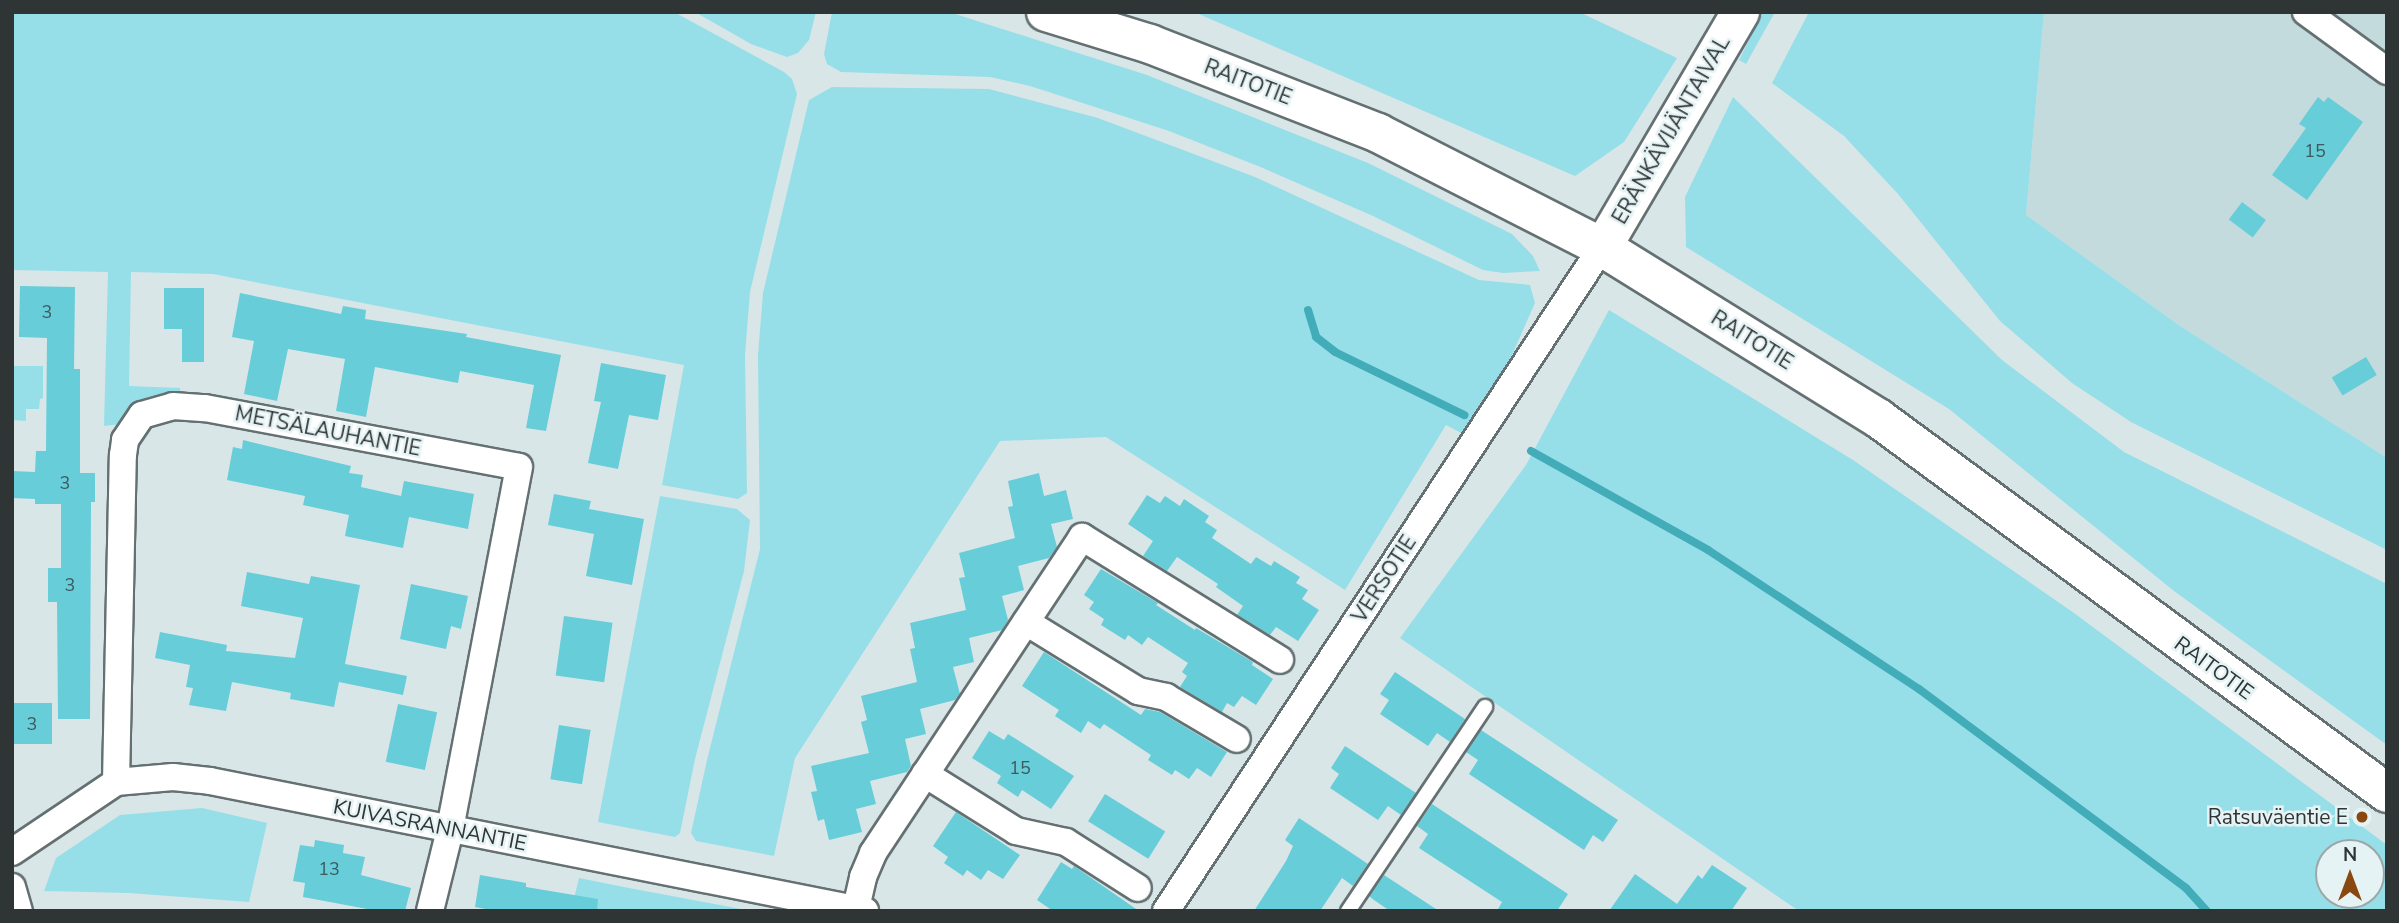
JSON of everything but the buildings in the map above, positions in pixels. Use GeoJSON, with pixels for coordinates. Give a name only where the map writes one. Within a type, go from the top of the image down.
{"type":"FeatureCollection","features":[{"type":"Feature","properties":{"kind":"main road","name":"RAITOTIE"},"geometry":{"type":"LineString","coordinates":[[1068,15],[1150,44],[1377,133],[1602,247],[1878,418],[2387,793]]}},
{"type":"Feature","properties":{"kind":"street","name":"ERÄNKÄVIJÄNTAIVAL"},"geometry":{"type":"LineString","coordinates":[[1602,247],[1740,12]]}},
{"type":"Feature","properties":{"kind":"street"},"geometry":{"type":"LineString","coordinates":[[2306,12],[2387,71]]}},
{"type":"Feature","properties":{"kind":"street","name":"VERSOTIE"},"geometry":{"type":"LineString","coordinates":[[1166,911],[1602,247]]}},
{"type":"Feature","properties":{"kind":"street","name":"METSÄLAUHANTIE"},"geometry":{"type":"LineString","coordinates":[[116,782],[125,440],[133,425],[150,410],[173,406],[205,408],[519,467],[450,830]]}},
{"type":"Feature","properties":{"kind":"street"},"geometry":{"type":"LineString","coordinates":[[860,909],[863,877],[873,853],[1082,537],[1280,660]]}},
{"type":"Feature","properties":{"kind":"street"},"geometry":{"type":"LineString","coordinates":[[1026,622],[1138,691],[1166,697],[1237,739]]}},
{"type":"Feature","properties":{"kind":"street"},"geometry":{"type":"LineString","coordinates":[[925,774],[1016,831],[1066,842],[1138,888]]}},
{"type":"Feature","properties":{"kind":"street","name":"KUIVASRANNANTIE"},"geometry":{"type":"LineString","coordinates":[[12,852],[116,782],[173,777],[211,781],[860,909]]}},
{"type":"Feature","properties":{"kind":"street"},"geometry":{"type":"LineString","coordinates":[[430,911],[450,830]]}},
{"type":"Feature","properties":{"kind":"street"},"geometry":{"type":"LineString","coordinates":[[12,887],[19,911]]}},
{"type":"Feature","properties":{"kind":"lane"},"geometry":{"type":"LineString","coordinates":[[1348,911],[1485,707]]}},
{"type":"Feature","properties":{"kind":"shaded area"},"geometry":{"type":"Polygon","coordinates":[[[12,12],[674,12],[784,72],[792,79],[797,94],[750,292],[745,355],[747,493],[738,499],[662,485],[684,365],[213,274],[131,272],[129,386],[180,388],[180,395],[122,424],[104,426],[108,272],[12,270],[12,12]]]}},
{"type":"Feature","properties":{"kind":"shaded area"},"geometry":{"type":"Polygon","coordinates":[[[695,12],[816,12],[809,40],[798,53],[787,57],[751,44],[695,12]]]}},
{"type":"Feature","properties":{"kind":"shaded area"},"geometry":{"type":"Polygon","coordinates":[[[832,12],[949,12],[1147,75],[1368,163],[1512,234],[1533,256],[1540,271],[1503,273],[1483,270],[1373,216],[1258,166],[1169,131],[1030,86],[990,77],[841,72],[827,64],[824,54],[832,12]]]}},
{"type":"Feature","properties":{"kind":"shaded area"},"geometry":{"type":"Polygon","coordinates":[[[1194,12],[1579,12],[1677,58],[1624,142],[1575,176],[1194,12]]]}},
{"type":"Feature","properties":{"kind":"shaded area"},"geometry":{"type":"Polygon","coordinates":[[[1763,12],[1775,12],[1746,64],[1739,60],[1763,12]]]}},
{"type":"Feature","properties":{"kind":"shaded area"},"geometry":{"type":"Polygon","coordinates":[[[1809,12],[2044,12],[2026,215],[2180,326],[2387,458],[2387,550],[2131,422],[2072,383],[2000,321],[1898,194],[1844,136],[1772,83],[1809,12]]]}},
{"type":"Feature","properties":{"kind":"shaded area"},"geometry":{"type":"Polygon","coordinates":[[[2044,12],[2387,12],[2387,458],[2180,326],[2026,215],[2044,12]]]}},
{"type":"Feature","properties":{"kind":"shaded area"},"geometry":{"type":"Polygon","coordinates":[[[832,87],[989,89],[1098,118],[1255,177],[1479,280],[1530,285],[1535,303],[1512,355],[1463,434],[1446,425],[1345,590],[1106,437],[1000,441],[795,758],[774,856],[696,841],[691,833],[760,549],[758,355],[763,293],[809,100],[832,87]]]}},
{"type":"Feature","properties":{"kind":"shaded area"},"geometry":{"type":"Polygon","coordinates":[[[1733,97],[2002,360],[2124,452],[2387,584],[2387,745],[2174,591],[1949,409],[1686,247],[1685,197],[1733,97]]]}},
{"type":"Feature","properties":{"kind":"shaded area"},"geometry":{"type":"Polygon","coordinates":[[[1609,310],[1853,460],[2074,613],[2379,839],[2315,839],[2315,909],[2385,909],[2385,844],[2387,845],[2387,911],[1799,911],[1400,638],[1526,465],[1609,310]]]}},
{"type":"Feature","properties":{"kind":"shaded area"},"geometry":{"type":"Polygon","coordinates":[[[12,366],[43,366],[43,398],[40,399],[39,409],[26,409],[26,421],[12,420],[12,366]]]}},
{"type":"Feature","properties":{"kind":"shaded area"},"geometry":{"type":"Polygon","coordinates":[[[660,496],[737,509],[750,520],[744,571],[695,759],[680,833],[675,837],[598,822],[660,496]]]}},
{"type":"Feature","properties":{"kind":"shaded area"},"geometry":{"type":"Polygon","coordinates":[[[202,808],[267,823],[249,902],[129,893],[44,891],[56,858],[120,815],[202,808]]]}},
{"type":"Feature","properties":{"kind":"shaded area"},"geometry":{"type":"Polygon","coordinates":[[[579,878],[629,888],[752,911],[571,911],[579,878]]]}},
{"type":"Feature","properties":{"kind":"waterway"},"geometry":{"type":"LineString","coordinates":[[1308,310],[1316,337],[1335,352],[1464,415]]}},
{"type":"Feature","properties":{"kind":"waterway"},"geometry":{"type":"LineString","coordinates":[[1531,451],[1708,550],[1919,689],[2186,888],[2207,911]]}},
{"type":"Feature","properties":{"kind":"place","name":"Ratsuväentie E"},"geometry":{"type":"Point","coordinates":[2362,817]}}]}
